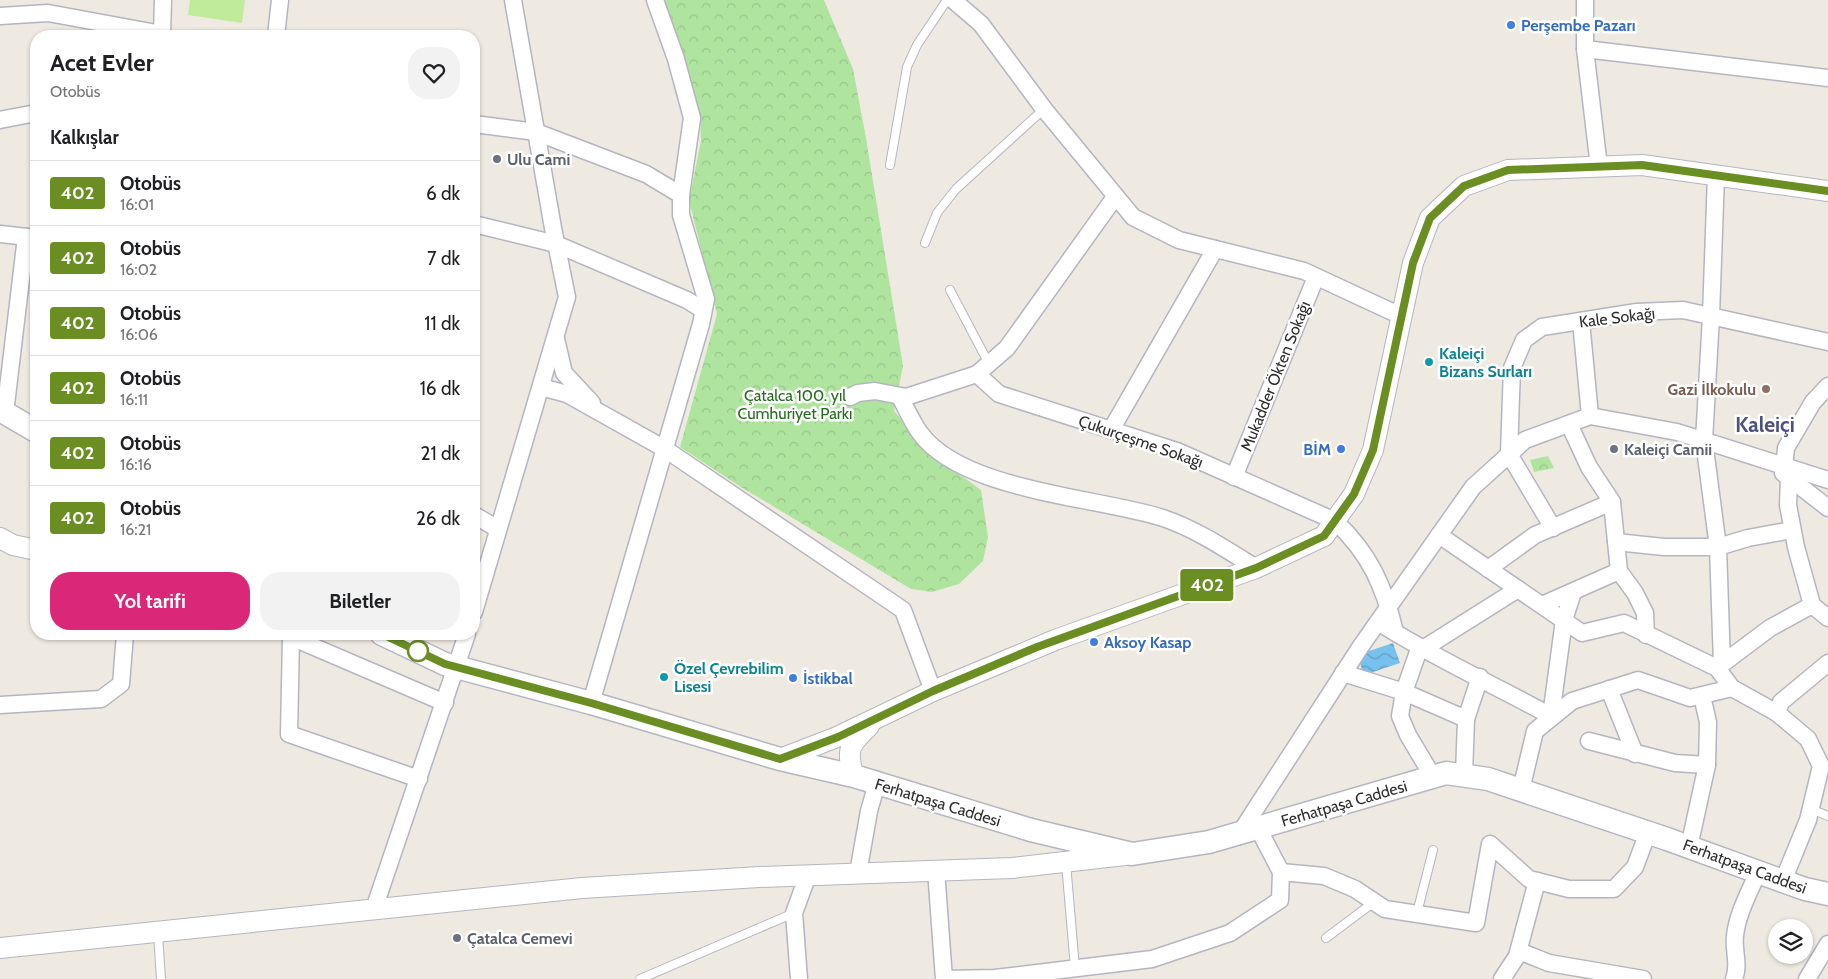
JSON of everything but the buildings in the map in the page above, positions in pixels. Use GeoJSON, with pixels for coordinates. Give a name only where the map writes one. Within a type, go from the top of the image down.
{"type":"FeatureCollection","features":[{"type":"Feature","properties":{"kind":"main road"},"geometry":{"type":"LineString","coordinates":[[2,411],[30,427]]}},
{"type":"Feature","properties":{"kind":"main road","name":"Ferhatpaşa Caddesi"},"geometry":{"type":"LineString","coordinates":[[395,640],[457,668],[591,703],[780,759],[854,776],[1031,830],[1132,854],[1209,842],[1446,773],[1488,779],[1689,846],[1783,881],[1826,890]]}},
{"type":"Feature","properties":{"kind":"street"},"geometry":{"type":"LineString","coordinates":[[162,30],[163,0]]}},
{"type":"Feature","properties":{"kind":"street"},"geometry":{"type":"LineString","coordinates":[[277,30],[280,0]]}},
{"type":"Feature","properties":{"kind":"street"},"geometry":{"type":"LineString","coordinates":[[480,591],[567,298],[513,0]]}},
{"type":"Feature","properties":{"kind":"street"},"geometry":{"type":"LineString","coordinates":[[591,703],[665,449],[706,299],[681,215],[681,195],[692,118],[676,59],[655,0]]}},
{"type":"Feature","properties":{"kind":"street"},"geometry":{"type":"LineString","coordinates":[[953,0],[981,24],[1044,108],[1133,217],[1179,240],[1304,271],[1401,316]]}},
{"type":"Feature","properties":{"kind":"street"},"geometry":{"type":"LineString","coordinates":[[1585,0],[1585,49],[1599,167]]}},
{"type":"Feature","properties":{"kind":"street"},"geometry":{"type":"LineString","coordinates":[[0,16],[47,6],[142,30]]}},
{"type":"Feature","properties":{"kind":"street"},"geometry":{"type":"LineString","coordinates":[[1585,49],[1828,78]]}},
{"type":"Feature","properties":{"kind":"street"},"geometry":{"type":"LineString","coordinates":[[0,120],[30,114]]}},
{"type":"Feature","properties":{"kind":"street"},"geometry":{"type":"LineString","coordinates":[[480,125],[536,132],[646,174],[681,195]]}},
{"type":"Feature","properties":{"kind":"street"},"geometry":{"type":"LineString","coordinates":[[780,759],[838,737],[933,691],[1055,640],[1256,568],[1324,536],[1354,494],[1373,450],[1413,263],[1430,218],[1464,186],[1508,170],[1642,165],[1828,191]]}},
{"type":"Feature","properties":{"kind":"street"},"geometry":{"type":"LineString","coordinates":[[1716,175],[1704,441],[1718,547],[1720,666],[1732,688],[1777,713],[1808,739],[1824,764],[1811,809],[1783,881]]}},
{"type":"Feature","properties":{"kind":"street"},"geometry":{"type":"LineString","coordinates":[[850,397],[868,391],[900,396],[914,395],[983,369],[1007,348],[1116,197]]}},
{"type":"Feature","properties":{"kind":"street"},"geometry":{"type":"LineString","coordinates":[[480,230],[556,244],[686,300],[703,310]]}},
{"type":"Feature","properties":{"kind":"street"},"geometry":{"type":"LineString","coordinates":[[0,234],[30,238]]}},
{"type":"Feature","properties":{"kind":"street"},"geometry":{"type":"LineString","coordinates":[[2,411],[30,244]]}},
{"type":"Feature","properties":{"kind":"street"},"geometry":{"type":"LineString","coordinates":[[1111,430],[1215,249]]}},
{"type":"Feature","properties":{"kind":"street","name":"Mukadder Ökten Sokağı"},"geometry":{"type":"LineString","coordinates":[[1234,476],[1316,277]]}},
{"type":"Feature","properties":{"kind":"street","name":"Kale Sokağı"},"geometry":{"type":"LineString","coordinates":[[1509,454],[1512,368],[1524,340],[1542,327],[1646,311],[1683,310],[1828,342]]}},
{"type":"Feature","properties":{"kind":"street"},"geometry":{"type":"LineString","coordinates":[[1581,321],[1590,416]]}},
{"type":"Feature","properties":{"kind":"street"},"geometry":{"type":"LineString","coordinates":[[556,337],[564,373],[604,416]]}},
{"type":"Feature","properties":{"kind":"street","name":"Çukurçeşme Sokağı"},"geometry":{"type":"LineString","coordinates":[[983,369],[999,394],[1178,451],[1334,521],[1352,537],[1376,571],[1389,606],[1395,632]]}},
{"type":"Feature","properties":{"kind":"street"},"geometry":{"type":"LineString","coordinates":[[1828,386],[1813,402],[1786,448],[1781,469],[1792,530],[1812,605],[1828,618]]}},
{"type":"Feature","properties":{"kind":"street"},"geometry":{"type":"LineString","coordinates":[[540,387],[566,394],[665,449],[903,610],[933,691]]}},
{"type":"Feature","properties":{"kind":"street"},"geometry":{"type":"LineString","coordinates":[[900,396],[920,434],[944,455],[992,479],[1163,518],[1206,537],[1256,568]]}},
{"type":"Feature","properties":{"kind":"street"},"geometry":{"type":"LineString","coordinates":[[936,870],[944,979],[994,978],[1152,959],[1230,933],[1280,900],[1281,872],[1249,830],[1343,673],[1439,535],[1473,487],[1525,440],[1590,416],[1677,432],[1781,469],[1828,480]]}},
{"type":"Feature","properties":{"kind":"street"},"geometry":{"type":"LineString","coordinates":[[1569,424],[1589,467],[1612,502],[1619,571],[1635,593],[1645,612],[1646,635]]}},
{"type":"Feature","properties":{"kind":"street"},"geometry":{"type":"LineString","coordinates":[[1509,454],[1553,528]]}},
{"type":"Feature","properties":{"kind":"street"},"geometry":{"type":"LineString","coordinates":[[1781,469],[1828,508]]}},
{"type":"Feature","properties":{"kind":"street"},"geometry":{"type":"LineString","coordinates":[[1488,568],[1535,535],[1612,502]]}},
{"type":"Feature","properties":{"kind":"street"},"geometry":{"type":"LineString","coordinates":[[480,518],[498,529]]}},
{"type":"Feature","properties":{"kind":"street"},"geometry":{"type":"LineString","coordinates":[[1616,542],[1664,547],[1718,547],[1748,538],[1792,530]]}},
{"type":"Feature","properties":{"kind":"street"},"geometry":{"type":"LineString","coordinates":[[1439,535],[1582,633],[1624,623],[1646,635],[1720,666]]}},
{"type":"Feature","properties":{"kind":"street"},"geometry":{"type":"LineString","coordinates":[[0,538],[13,545],[30,549]]}},
{"type":"Feature","properties":{"kind":"street"},"geometry":{"type":"LineString","coordinates":[[1542,605],[1619,571]]}},
{"type":"Feature","properties":{"kind":"street"},"geometry":{"type":"LineString","coordinates":[[1433,777],[1408,735],[1400,716],[1404,692],[1418,652],[1518,589]]}},
{"type":"Feature","properties":{"kind":"street"},"geometry":{"type":"LineString","coordinates":[[1551,716],[1564,620],[1573,592]]}},
{"type":"Feature","properties":{"kind":"street"},"geometry":{"type":"LineString","coordinates":[[1720,666],[1770,628],[1812,605]]}},
{"type":"Feature","properties":{"kind":"street"},"geometry":{"type":"LineString","coordinates":[[1378,622],[1422,650],[1480,677],[1551,716]]}},
{"type":"Feature","properties":{"kind":"street"},"geometry":{"type":"LineString","coordinates":[[0,705],[101,699],[121,684],[125,640]]}},
{"type":"Feature","properties":{"kind":"street"},"geometry":{"type":"LineString","coordinates":[[291,640],[289,734],[419,779]]}},
{"type":"Feature","properties":{"kind":"street"},"geometry":{"type":"LineString","coordinates":[[298,640],[445,703]]}},
{"type":"Feature","properties":{"kind":"street"},"geometry":{"type":"LineString","coordinates":[[374,908],[465,640]]}},
{"type":"Feature","properties":{"kind":"street"},"geometry":{"type":"LineString","coordinates":[[1777,713],[1781,702],[1828,663]]}},
{"type":"Feature","properties":{"kind":"street"},"geometry":{"type":"LineString","coordinates":[[1343,673],[1404,692],[1466,720]]}},
{"type":"Feature","properties":{"kind":"street"},"geometry":{"type":"LineString","coordinates":[[1464,775],[1466,720],[1480,677]]}},
{"type":"Feature","properties":{"kind":"street"},"geometry":{"type":"LineString","coordinates":[[1521,790],[1535,731],[1551,716],[1572,701],[1638,680],[1690,698],[1732,688]]}},
{"type":"Feature","properties":{"kind":"street"},"geometry":{"type":"LineString","coordinates":[[1609,689],[1635,754]]}},
{"type":"Feature","properties":{"kind":"street"},"geometry":{"type":"LineString","coordinates":[[1689,846],[1707,765],[1708,722],[1702,696]]}},
{"type":"Feature","properties":{"kind":"street"},"geometry":{"type":"LineString","coordinates":[[854,776],[848,758],[852,742],[878,718]]}},
{"type":"Feature","properties":{"kind":"street"},"geometry":{"type":"LineString","coordinates":[[1589,741],[1675,763],[1707,765]]}},
{"type":"Feature","properties":{"kind":"street"},"geometry":{"type":"LineString","coordinates":[[858,873],[869,811],[877,783]]}},
{"type":"Feature","properties":{"kind":"street"},"geometry":{"type":"LineString","coordinates":[[1281,872],[1324,876],[1355,889],[1385,909],[1476,922],[1490,844],[1529,879],[1569,889],[1614,889],[1635,867],[1648,832]]}},
{"type":"Feature","properties":{"kind":"street"},"geometry":{"type":"LineString","coordinates":[[0,948],[158,930],[582,888],[808,875],[1012,868],[1132,854]]}},
{"type":"Feature","properties":{"kind":"street"},"geometry":{"type":"LineString","coordinates":[[1734,979],[1738,970],[1735,935],[1744,905],[1758,872]]}},
{"type":"Feature","properties":{"kind":"street"},"geometry":{"type":"LineString","coordinates":[[799,979],[794,913],[808,875]]}},
{"type":"Feature","properties":{"kind":"street"},"geometry":{"type":"LineString","coordinates":[[1502,979],[1519,951],[1538,881]]}},
{"type":"Feature","properties":{"kind":"street"},"geometry":{"type":"LineString","coordinates":[[1807,979],[1828,944]]}},
{"type":"Feature","properties":{"kind":"street"},"geometry":{"type":"LineString","coordinates":[[1519,951],[1549,963],[1644,979]]}},
{"type":"Feature","properties":{"kind":"lane"},"geometry":{"type":"LineString","coordinates":[[890,165],[907,67],[918,45],[947,0]]}},
{"type":"Feature","properties":{"kind":"lane"},"geometry":{"type":"LineString","coordinates":[[925,243],[937,213],[956,189],[1044,108]]}},
{"type":"Feature","properties":{"kind":"lane"},"geometry":{"type":"LineString","coordinates":[[950,290],[983,369]]}},
{"type":"Feature","properties":{"kind":"lane"},"geometry":{"type":"LineString","coordinates":[[1811,809],[1828,816]]}},
{"type":"Feature","properties":{"kind":"lane"},"geometry":{"type":"LineString","coordinates":[[1417,913],[1433,850]]}},
{"type":"Feature","properties":{"kind":"lane"},"geometry":{"type":"LineString","coordinates":[[1066,862],[1075,968]]}},
{"type":"Feature","properties":{"kind":"lane"},"geometry":{"type":"LineString","coordinates":[[1326,938],[1374,902]]}},
{"type":"Feature","properties":{"kind":"lane"},"geometry":{"type":"LineString","coordinates":[[640,979],[794,913]]}},
{"type":"Feature","properties":{"kind":"lane"},"geometry":{"type":"LineString","coordinates":[[158,930],[161,979]]}},
{"type":"Feature","properties":{"kind":"green space"},"geometry":{"type":"Polygon","coordinates":[[[190,0],[245,0],[242,23],[188,15],[190,0]]]}},
{"type":"Feature","properties":{"kind":"green space","name":"Çatalca 100. yıl Cumhuriyet Parkı"},"geometry":{"type":"Polygon","coordinates":[[[663,0],[824,0],[853,69],[866,138],[903,366],[894,411],[934,456],[981,490],[988,537],[983,561],[959,584],[932,592],[911,589],[741,487],[680,447],[717,314],[689,200],[701,141],[700,118],[663,0]]]}},
{"type":"Feature","properties":{"kind":"green space"},"geometry":{"type":"Polygon","coordinates":[[[1548,456],[1554,468],[1534,472],[1530,460],[1548,456]]]}},
{"type":"Feature","properties":{"kind":"water"},"geometry":{"type":"Polygon","coordinates":[[[1393,643],[1400,663],[1364,675],[1357,655],[1393,643]]]}},
{"type":"Feature","properties":{"kind":"bus line","name":"402"},"geometry":{"type":"LineString","coordinates":[[395,640],[445,664],[591,703],[780,759],[838,737],[933,691],[1037,647],[1256,568],[1324,536],[1354,494],[1373,450],[1413,263],[1430,218],[1464,186],[1508,170],[1642,165],[1828,191]]}},
{"type":"Feature","properties":{"kind":"place","name":"Perşembe Pazarı"},"geometry":{"type":"Point","coordinates":[1511,25]}},
{"type":"Feature","properties":{"kind":"place","name":"Ulu Cami"},"geometry":{"type":"Point","coordinates":[497,159]}},
{"type":"Feature","properties":{"kind":"place","name":"Kaleiçi Bizans Surları"},"geometry":{"type":"Point","coordinates":[1429,362]}},
{"type":"Feature","properties":{"kind":"place","name":"Gazi İlkokulu"},"geometry":{"type":"Point","coordinates":[1766,389]}},
{"type":"Feature","properties":{"kind":"place","name":"BİM"},"geometry":{"type":"Point","coordinates":[1341,449]}},
{"type":"Feature","properties":{"kind":"place","name":"Kaleiçi Camii"},"geometry":{"type":"Point","coordinates":[1614,449]}},
{"type":"Feature","properties":{"kind":"place","name":"Aksoy Kasap"},"geometry":{"type":"Point","coordinates":[1094,642]}},
{"type":"Feature","properties":{"kind":"place","name":"Özel Çevrebilim Lisesi"},"geometry":{"type":"Point","coordinates":[664,677]}},
{"type":"Feature","properties":{"kind":"place","name":"İstikbal"},"geometry":{"type":"Point","coordinates":[793,678]}},
{"type":"Feature","properties":{"kind":"place","name":"Çatalca Cemevi"},"geometry":{"type":"Point","coordinates":[457,938]}},
{"type":"Feature","properties":{"kind":"district","name":"Kaleiçi"},"geometry":{"type":"Point","coordinates":[1765,425]}}]}
